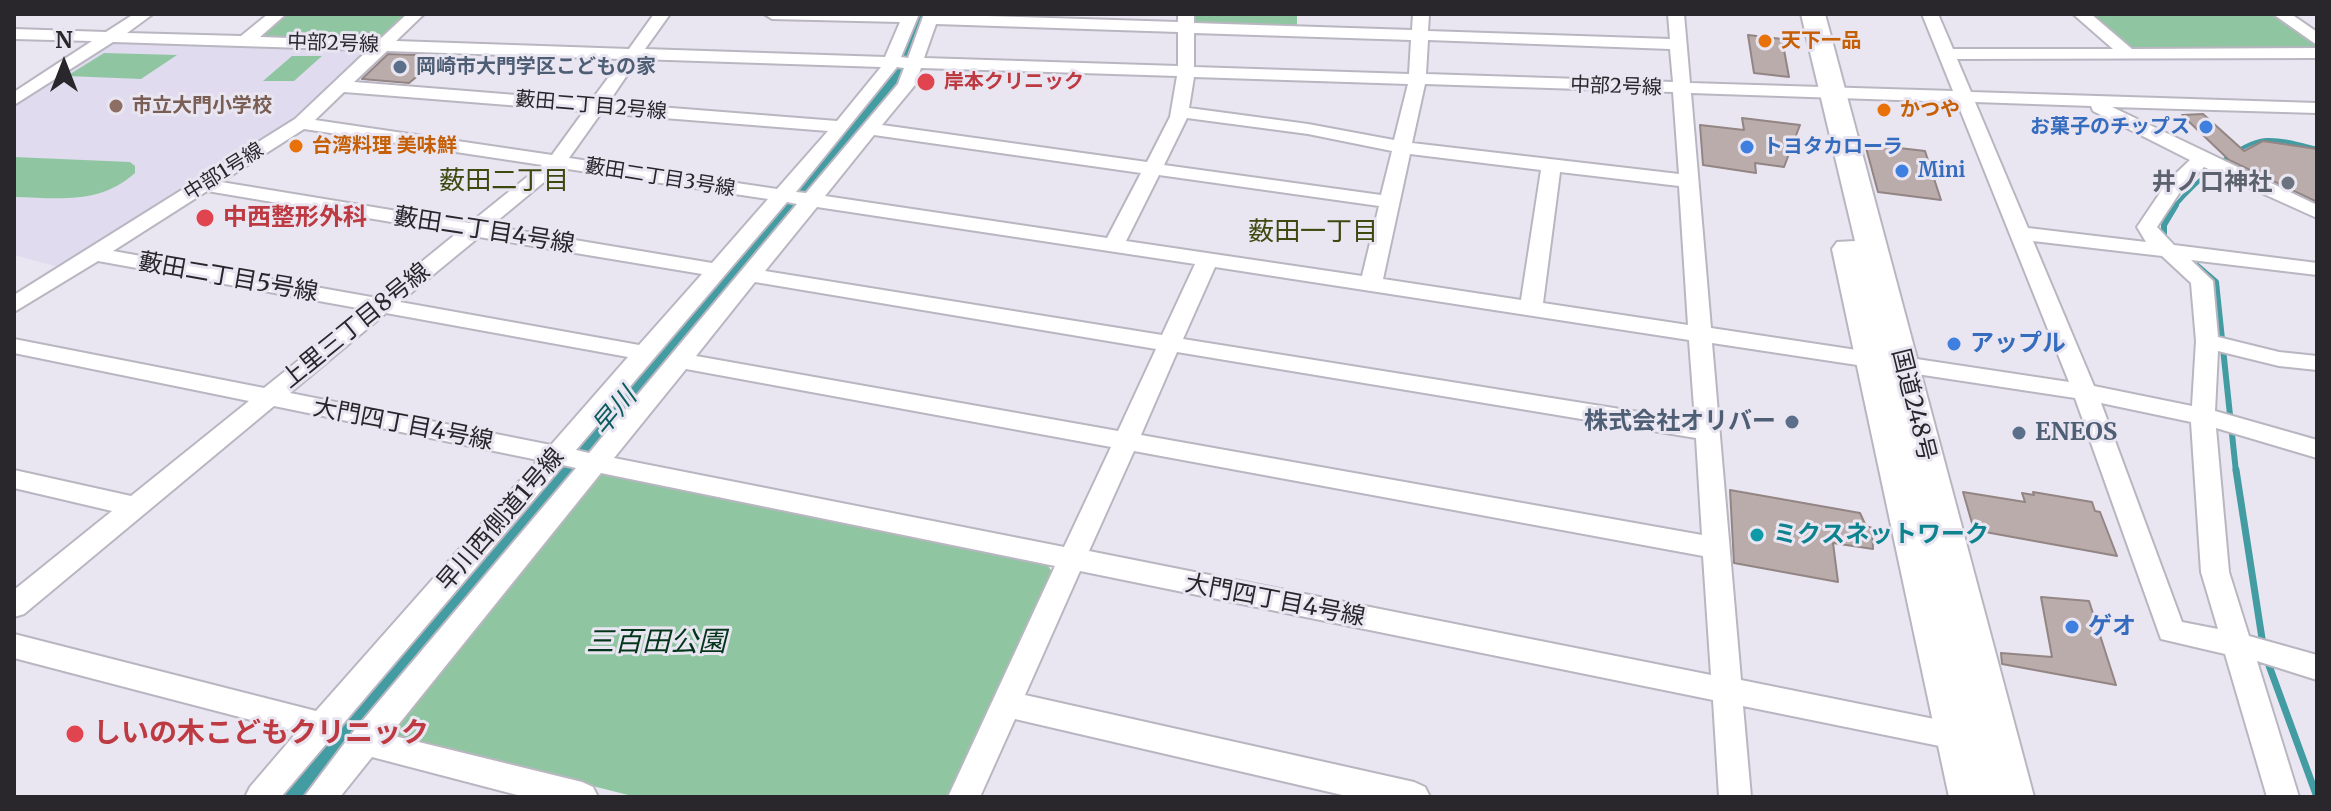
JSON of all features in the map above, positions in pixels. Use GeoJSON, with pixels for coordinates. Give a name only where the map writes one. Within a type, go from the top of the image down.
{"type":"FeatureCollection","features":[{"type":"Feature","properties":{"kind":"highway","name":"国道248号"},"geometry":{"type":"LineString","coordinates":[[1794,14],[1822,94],[1889,361],[2010,797]]}},
{"type":"Feature","properties":{"kind":"highway","name":"国道248号"},"geometry":{"type":"LineString","coordinates":[[1813,14],[1822,94]]}},
{"type":"Feature","properties":{"kind":"highway","name":"国道248号"},"geometry":{"type":"LineString","coordinates":[[1889,361],[1973,797]]}},
{"type":"Feature","properties":{"kind":"street"},"geometry":{"type":"LineString","coordinates":[[19,94],[145,14]]}},
{"type":"Feature","properties":{"kind":"street"},"geometry":{"type":"LineString","coordinates":[[245,41],[278,14]]}},
{"type":"Feature","properties":{"kind":"street","name":"中部1号線"},"geometry":{"type":"LineString","coordinates":[[14,305],[301,123],[416,14]]}},
{"type":"Feature","properties":{"kind":"street","name":"上里三丁目8号線"},"geometry":{"type":"LineString","coordinates":[[14,606],[557,162],[662,14]]}},
{"type":"Feature","properties":{"kind":"street"},"geometry":{"type":"LineString","coordinates":[[772,14],[911,16]]}},
{"type":"Feature","properties":{"kind":"street"},"geometry":{"type":"LineString","coordinates":[[1300,14],[1301,32]]}},
{"type":"Feature","properties":{"kind":"street"},"geometry":{"type":"LineString","coordinates":[[1371,284],[1417,80],[1421,14]]}},
{"type":"Feature","properties":{"kind":"street"},"geometry":{"type":"LineString","coordinates":[[1676,14],[1735,797]]}},
{"type":"Feature","properties":{"kind":"street"},"geometry":{"type":"LineString","coordinates":[[1930,14],[2085,392],[2171,631],[2234,643],[2304,663]]}},
{"type":"Feature","properties":{"kind":"street"},"geometry":{"type":"LineString","coordinates":[[2081,14],[2129,54]]}},
{"type":"Feature","properties":{"kind":"street"},"geometry":{"type":"LineString","coordinates":[[2281,14],[2317,40]]}},
{"type":"Feature","properties":{"kind":"street","name":"早川西側道1号線"},"geometry":{"type":"LineString","coordinates":[[261,797],[781,196],[903,63],[911,16]]}},
{"type":"Feature","properties":{"kind":"street"},"geometry":{"type":"LineString","coordinates":[[320,797],[906,85],[903,63],[931,17],[1186,21],[1301,32],[1678,44]]}},
{"type":"Feature","properties":{"kind":"street"},"geometry":{"type":"LineString","coordinates":[[1114,245],[1181,112],[1186,73],[1186,21]]}},
{"type":"Feature","properties":{"kind":"street","name":"中部2号線"},"geometry":{"type":"LineString","coordinates":[[14,34],[2309,109]]}},
{"type":"Feature","properties":{"kind":"street"},"geometry":{"type":"LineString","coordinates":[[1946,54],[2317,53]]}},
{"type":"Feature","properties":{"kind":"street","name":"藪田二丁目2号線"},"geometry":{"type":"LineString","coordinates":[[340,86],[842,127]]}},
{"type":"Feature","properties":{"kind":"street"},"geometry":{"type":"LineString","coordinates":[[2090,102],[2202,159],[2317,212]]}},
{"type":"Feature","properties":{"kind":"street"},"geometry":{"type":"LineString","coordinates":[[2309,109],[2317,122]]}},
{"type":"Feature","properties":{"kind":"street"},"geometry":{"type":"LineString","coordinates":[[1181,112],[1308,129],[1404,148],[1688,181]]}},
{"type":"Feature","properties":{"kind":"street","name":"藪田二丁目3号線"},"geometry":{"type":"LineString","coordinates":[[301,123],[2085,392],[2203,416],[2317,449]]}},
{"type":"Feature","properties":{"kind":"street"},"geometry":{"type":"LineString","coordinates":[[869,129],[1391,202]]}},
{"type":"Feature","properties":{"kind":"street"},"geometry":{"type":"LineString","coordinates":[[2202,159],[2175,185],[2149,221],[2149,234],[2202,281],[2207,341],[2203,416],[2215,572],[2283,797]]}},
{"type":"Feature","properties":{"kind":"street"},"geometry":{"type":"LineString","coordinates":[[1531,309],[1551,165]]}},
{"type":"Feature","properties":{"kind":"street","name":"藪田二丁目4号線"},"geometry":{"type":"LineString","coordinates":[[203,185],[718,270]]}},
{"type":"Feature","properties":{"kind":"street"},"geometry":{"type":"LineString","coordinates":[[2021,233],[2317,269]]}},
{"type":"Feature","properties":{"kind":"street","name":"藪田二丁目5号線"},"geometry":{"type":"LineString","coordinates":[[94,254],[645,353]]}},
{"type":"Feature","properties":{"kind":"street"},"geometry":{"type":"LineString","coordinates":[[964,797],[1208,260]]}},
{"type":"Feature","properties":{"kind":"street"},"geometry":{"type":"LineString","coordinates":[[749,275],[1708,432]]}},
{"type":"Feature","properties":{"kind":"street"},"geometry":{"type":"LineString","coordinates":[[2207,341],[2279,359],[2317,363]]}},
{"type":"Feature","properties":{"kind":"street","name":"大門四丁目4号線"},"geometry":{"type":"LineString","coordinates":[[14,346],[1959,737]]}},
{"type":"Feature","properties":{"kind":"street"},"geometry":{"type":"LineString","coordinates":[[678,360],[1717,548]]}},
{"type":"Feature","properties":{"kind":"street"},"geometry":{"type":"LineString","coordinates":[[14,479],[133,506]]}},
{"type":"Feature","properties":{"kind":"street"},"geometry":{"type":"LineString","coordinates":[[14,646],[323,726]]}},
{"type":"Feature","properties":{"kind":"street"},"geometry":{"type":"LineString","coordinates":[[1006,704],[1414,797]]}},
{"type":"Feature","properties":{"kind":"street"},"geometry":{"type":"LineString","coordinates":[[364,742],[582,797]]}},
{"type":"Feature","properties":{"kind":"shaded area"},"geometry":{"type":"Polygon","coordinates":[[[117,41],[366,50],[287,123],[59,267],[14,255],[14,107],[117,41]]]}},
{"type":"Feature","properties":{"kind":"green space"},"geometry":{"type":"Polygon","coordinates":[[[284,14],[405,14],[379,39],[369,42],[258,38],[284,14]]]}},
{"type":"Feature","properties":{"kind":"green space"},"geometry":{"type":"Polygon","coordinates":[[[1192,14],[1297,14],[1297,27],[1192,24],[1192,14]]]}},
{"type":"Feature","properties":{"kind":"green space"},"geometry":{"type":"Polygon","coordinates":[[[2084,14],[2273,14],[2317,45],[2317,51],[2134,51],[2084,14]]]}},
{"type":"Feature","properties":{"kind":"green space"},"geometry":{"type":"Polygon","coordinates":[[[104,53],[177,55],[141,79],[67,76],[104,53]]]}},
{"type":"Feature","properties":{"kind":"green space"},"geometry":{"type":"Polygon","coordinates":[[[292,56],[322,56],[294,81],[263,81],[292,56]]]}},
{"type":"Feature","properties":{"kind":"green space"},"geometry":{"type":"Polygon","coordinates":[[[14,157],[130,162],[135,166],[135,173],[93,195],[14,197],[14,157]]]}},
{"type":"Feature","properties":{"kind":"green space","name":"三百田公園"},"geometry":{"type":"Polygon","coordinates":[[[601,474],[1048,566],[1053,573],[951,797],[636,797],[391,735],[389,727],[592,476],[601,474]]]}},
{"type":"Feature","properties":{"kind":"building"},"geometry":{"type":"Polygon","coordinates":[[[1748,35],[1782,39],[1789,77],[1754,73],[1748,35]]]}},
{"type":"Feature","properties":{"kind":"building","name":"岡崎市大門学区こどもの家"},"geometry":{"type":"Polygon","coordinates":[[[388,54],[442,56],[409,83],[362,79],[388,54]]]}},
{"type":"Feature","properties":{"kind":"building","name":"井ノ口神社"},"geometry":{"type":"Polygon","coordinates":[[[2203,114],[2244,151],[2263,141],[2317,149],[2317,202],[2229,160],[2182,115],[2203,114]]]}},
{"type":"Feature","properties":{"kind":"building","name":"トヨタカローラ"},"geometry":{"type":"Polygon","coordinates":[[[1742,118],[1800,125],[1784,167],[1755,163],[1756,173],[1703,165],[1700,125],[1744,130],[1742,118]]]}},
{"type":"Feature","properties":{"kind":"building","name":"Mini"},"geometry":{"type":"Polygon","coordinates":[[[1865,144],[1925,151],[1941,200],[1878,192],[1865,144]]]}},
{"type":"Feature","properties":{"kind":"building","name":"ミクスネットワーク"},"geometry":{"type":"Polygon","coordinates":[[[1730,490],[1860,513],[1866,526],[1872,528],[1873,549],[1833,543],[1838,582],[1734,563],[1730,490]]]}},
{"type":"Feature","properties":{"kind":"building"},"geometry":{"type":"Polygon","coordinates":[[[1963,492],[2025,502],[2022,493],[2034,495],[2033,492],[2092,502],[2095,511],[2100,512],[2117,556],[1974,530],[1963,492]]]}},
{"type":"Feature","properties":{"kind":"building","name":"ゲオ"},"geometry":{"type":"Polygon","coordinates":[[[2041,597],[2089,601],[2116,685],[2002,664],[2001,653],[2052,657],[2041,597]]]}},
{"type":"Feature","properties":{"kind":"waterway","name":"早川"},"geometry":{"type":"LineString","coordinates":[[288,797],[887,92],[900,71],[920,14]]}},
{"type":"Feature","properties":{"kind":"waterway"},"geometry":{"type":"LineString","coordinates":[[2174,207],[2216,166],[2254,143],[2279,140],[2317,149]]}},
{"type":"Feature","properties":{"kind":"waterway"},"geometry":{"type":"LineString","coordinates":[[2164,236],[2164,225],[2176,205]]}},
{"type":"Feature","properties":{"kind":"waterway"},"geometry":{"type":"LineString","coordinates":[[2187,257],[2216,282],[2236,472]]}},
{"type":"Feature","properties":{"kind":"waterway"},"geometry":{"type":"LineString","coordinates":[[2236,470],[2263,645]]}},
{"type":"Feature","properties":{"kind":"waterway"},"geometry":{"type":"LineString","coordinates":[[2267,660],[2317,797]]}},
{"type":"Feature","properties":{"kind":"place","name":"天下一品"},"geometry":{"type":"Point","coordinates":[1765,41]}},
{"type":"Feature","properties":{"kind":"place","name":"岡崎市大門学区こどもの家"},"geometry":{"type":"Point","coordinates":[400,67]}},
{"type":"Feature","properties":{"kind":"place","name":"岸本クリニック"},"geometry":{"type":"Point","coordinates":[926,82]}},
{"type":"Feature","properties":{"kind":"place","name":"市立大門小学校"},"geometry":{"type":"Point","coordinates":[116,106]}},
{"type":"Feature","properties":{"kind":"place","name":"かつや"},"geometry":{"type":"Point","coordinates":[1884,110]}},
{"type":"Feature","properties":{"kind":"place","name":"お菓子のチップス"},"geometry":{"type":"Point","coordinates":[2206,127]}},
{"type":"Feature","properties":{"kind":"place","name":"台湾料理 美味鮮"},"geometry":{"type":"Point","coordinates":[296,146]}},
{"type":"Feature","properties":{"kind":"place","name":"トヨタカローラ"},"geometry":{"type":"Point","coordinates":[1747,147]}},
{"type":"Feature","properties":{"kind":"place","name":"Mini"},"geometry":{"type":"Point","coordinates":[1902,171]}},
{"type":"Feature","properties":{"kind":"place","name":"井ノ口神社"},"geometry":{"type":"Point","coordinates":[2288,183]}},
{"type":"Feature","properties":{"kind":"place","name":"中西整形外科"},"geometry":{"type":"Point","coordinates":[205,218]}},
{"type":"Feature","properties":{"kind":"place","name":"アップル"},"geometry":{"type":"Point","coordinates":[1954,344]}},
{"type":"Feature","properties":{"kind":"place","name":"株式会社オリバー"},"geometry":{"type":"Point","coordinates":[1792,422]}},
{"type":"Feature","properties":{"kind":"place","name":"ENEOS"},"geometry":{"type":"Point","coordinates":[2019,433]}},
{"type":"Feature","properties":{"kind":"place","name":"ミクスネットワーク"},"geometry":{"type":"Point","coordinates":[1757,535]}},
{"type":"Feature","properties":{"kind":"place","name":"ゲオ"},"geometry":{"type":"Point","coordinates":[2072,627]}},
{"type":"Feature","properties":{"kind":"place","name":"しいの木こどもクリニック"},"geometry":{"type":"Point","coordinates":[75,734]}},
{"type":"Feature","properties":{"kind":"district","name":"薮田二丁目"},"geometry":{"type":"Point","coordinates":[504,182]}},
{"type":"Feature","properties":{"kind":"district","name":"薮田一丁目"},"geometry":{"type":"Point","coordinates":[1313,233]}}]}
